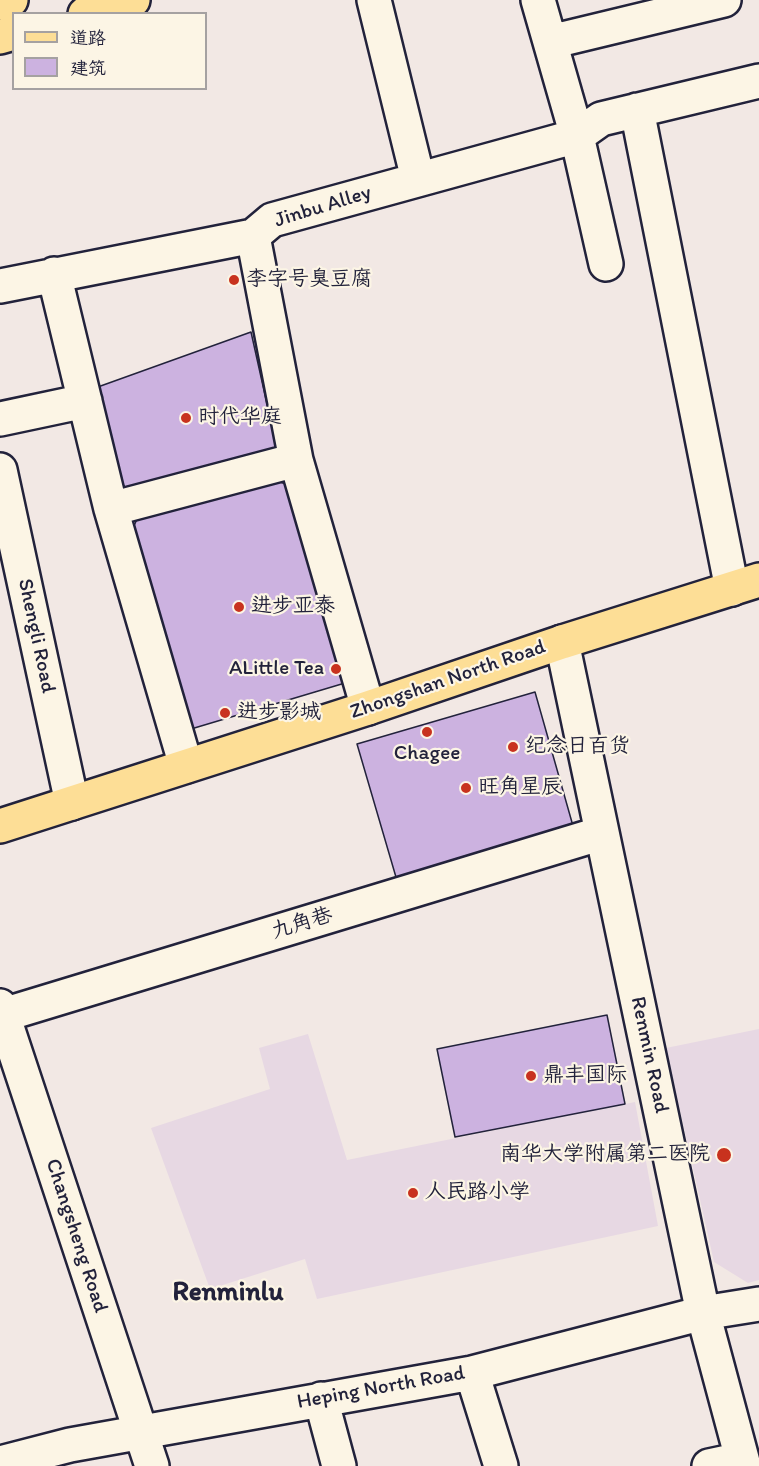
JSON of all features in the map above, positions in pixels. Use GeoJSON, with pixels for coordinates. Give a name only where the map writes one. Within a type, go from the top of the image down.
{"type":"FeatureCollection","features":[{"type":"Feature","properties":{"kind":"main road"},"geometry":{"type":"LineString","coordinates":[[0,3],[11,0]]}},
{"type":"Feature","properties":{"kind":"main road"},"geometry":{"type":"LineString","coordinates":[[92,12],[133,0]]}},
{"type":"Feature","properties":{"kind":"main road","name":"Zhongshan North Road"},"geometry":{"type":"LineString","coordinates":[[0,826],[745,584]]}},
{"type":"Feature","properties":{"kind":"street"},"geometry":{"type":"LineString","coordinates":[[374,0],[418,179]]}},
{"type":"Feature","properties":{"kind":"street"},"geometry":{"type":"LineString","coordinates":[[538,0],[577,136],[606,264]]}},
{"type":"Feature","properties":{"kind":"street"},"geometry":{"type":"LineString","coordinates":[[550,42],[724,0]]}},
{"type":"Feature","properties":{"kind":"street","name":"Jinbu Alley"},"geometry":{"type":"LineString","coordinates":[[368,708],[296,460],[253,236],[272,220],[577,136],[601,119],[759,81]]}},
{"type":"Feature","properties":{"kind":"street"},"geometry":{"type":"LineString","coordinates":[[637,110],[745,584]]}},
{"type":"Feature","properties":{"kind":"street"},"geometry":{"type":"LineString","coordinates":[[0,286],[253,236]]}},
{"type":"Feature","properties":{"kind":"street"},"geometry":{"type":"LineString","coordinates":[[54,274],[111,509],[186,766]]}},
{"type":"Feature","properties":{"kind":"street"},"geometry":{"type":"LineString","coordinates":[[0,419],[85,401]]}},
{"type":"Feature","properties":{"kind":"street"},"geometry":{"type":"LineString","coordinates":[[111,509],[296,460]]}},
{"type":"Feature","properties":{"kind":"street","name":"Shengli Road"},"geometry":{"type":"LineString","coordinates":[[0,470],[72,803]]}},
{"type":"Feature","properties":{"kind":"street","name":"Renmin Road"},"geometry":{"type":"LineString","coordinates":[[562,642],[703,1313],[743,1462]]}},
{"type":"Feature","properties":{"kind":"street","name":"九角巷"},"geometry":{"type":"LineString","coordinates":[[2,1011],[602,832]]}},
{"type":"Feature","properties":{"kind":"street","name":"Changsheng Road"},"geometry":{"type":"LineString","coordinates":[[2,1011],[14,1094],[152,1466]]}},
{"type":"Feature","properties":{"kind":"street","name":"Heping North Road"},"geometry":{"type":"LineString","coordinates":[[0,1463],[70,1444],[472,1372],[703,1313],[759,1304]]}},
{"type":"Feature","properties":{"kind":"street"},"geometry":{"type":"LineString","coordinates":[[472,1372],[501,1466]]}},
{"type":"Feature","properties":{"kind":"street"},"geometry":{"type":"LineString","coordinates":[[321,1399],[339,1466]]}},
{"type":"Feature","properties":{"kind":"street"},"geometry":{"type":"LineString","coordinates":[[709,1466],[743,1462]]}},
{"type":"Feature","properties":{"kind":"shaded area","name":"南华大学附属第二医院"},"geometry":{"type":"Polygon","coordinates":[[[759,1029],[759,1280],[748,1283],[714,1262],[666,1048],[759,1029]]]}},
{"type":"Feature","properties":{"kind":"shaded area","name":"人民路小学"},"geometry":{"type":"Polygon","coordinates":[[[308,1034],[347,1160],[635,1102],[658,1226],[317,1299],[305,1259],[210,1289],[151,1128],[270,1089],[259,1048],[308,1034]]]}},
{"type":"Feature","properties":{"kind":"building","name":"时代华庭"},"geometry":{"type":"Polygon","coordinates":[[[251,332],[277,449],[122,490],[95,388],[251,332]]]}},
{"type":"Feature","properties":{"kind":"building","name":"进步亚泰"},"geometry":{"type":"Polygon","coordinates":[[[274,480],[286,484],[345,683],[191,729],[132,530],[138,517],[274,480]]]}},
{"type":"Feature","properties":{"kind":"building","name":"旺角星辰"},"geometry":{"type":"Polygon","coordinates":[[[535,692],[575,833],[398,884],[357,744],[535,692]]]}},
{"type":"Feature","properties":{"kind":"building","name":"鼎丰国际"},"geometry":{"type":"Polygon","coordinates":[[[607,1015],[625,1104],[455,1137],[437,1049],[607,1015]]]}},
{"type":"Feature","properties":{"kind":"place","name":"李字号臭豆腐"},"geometry":{"type":"Point","coordinates":[234,280]}},
{"type":"Feature","properties":{"kind":"place","name":"时代华庭"},"geometry":{"type":"Point","coordinates":[186,418]}},
{"type":"Feature","properties":{"kind":"place","name":"进步亚泰"},"geometry":{"type":"Point","coordinates":[239,607]}},
{"type":"Feature","properties":{"kind":"place","name":"ALittle Tea"},"geometry":{"type":"Point","coordinates":[336,669]}},
{"type":"Feature","properties":{"kind":"place","name":"进步影城"},"geometry":{"type":"Point","coordinates":[225,713]}},
{"type":"Feature","properties":{"kind":"place","name":"Chagee"},"geometry":{"type":"Point","coordinates":[427,732]}},
{"type":"Feature","properties":{"kind":"place","name":"纪念日百货"},"geometry":{"type":"Point","coordinates":[513,747]}},
{"type":"Feature","properties":{"kind":"place","name":"旺角星辰"},"geometry":{"type":"Point","coordinates":[466,788]}},
{"type":"Feature","properties":{"kind":"place","name":"鼎丰国际"},"geometry":{"type":"Point","coordinates":[531,1076]}},
{"type":"Feature","properties":{"kind":"place","name":"南华大学附属第二医院"},"geometry":{"type":"Point","coordinates":[724,1155]}},
{"type":"Feature","properties":{"kind":"place","name":"人民路小学"},"geometry":{"type":"Point","coordinates":[413,1193]}},
{"type":"Feature","properties":{"kind":"district","name":"Renminlu"},"geometry":{"type":"Point","coordinates":[228,1293]}}]}
